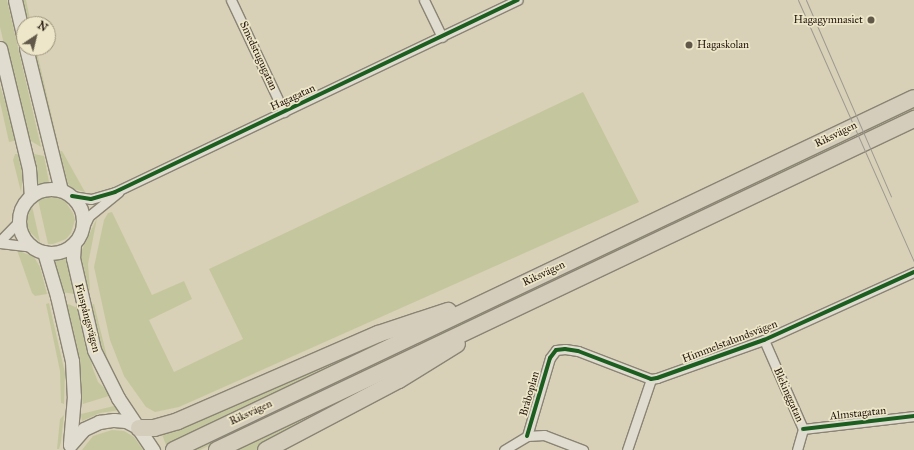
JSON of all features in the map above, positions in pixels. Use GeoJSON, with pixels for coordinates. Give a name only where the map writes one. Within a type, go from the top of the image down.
{"type":"FeatureCollection","features":[{"type":"Feature","properties":{"kind":"highway","name":"Riksvägen"},"geometry":{"type":"LineString","coordinates":[[174,450],[914,98]]}},
{"type":"Feature","properties":{"kind":"highway","name":"Riksvägen"},"geometry":{"type":"LineString","coordinates":[[217,450],[914,118]]}},
{"type":"Feature","properties":{"kind":"highway"},"geometry":{"type":"LineString","coordinates":[[139,428],[154,428],[178,421],[378,334],[496,297]]}},
{"type":"Feature","properties":{"kind":"highway"},"geometry":{"type":"LineString","coordinates":[[266,450],[399,380],[450,349],[494,317]]}},
{"type":"Feature","properties":{"kind":"main road"},"geometry":{"type":"LineString","coordinates":[[15,0],[19,16]]}},
{"type":"Feature","properties":{"kind":"main road"},"geometry":{"type":"LineString","coordinates":[[0,48],[29,169],[31,195]]}},
{"type":"Feature","properties":{"kind":"main road"},"geometry":{"type":"LineString","coordinates":[[28,56],[61,190]]}},
{"type":"Feature","properties":{"kind":"main road"},"geometry":{"type":"LineString","coordinates":[[39,250],[66,250],[74,244],[81,233],[84,216],[80,205],[72,196],[61,190],[53,188],[31,195],[24,203],[19,221],[20,232],[39,250],[57,296],[72,361],[74,396],[69,447]]}},
{"type":"Feature","properties":{"kind":"main road","name":"Finspångsvägen"},"geometry":{"type":"LineString","coordinates":[[74,244],[72,258],[94,350],[105,374],[151,446]]}},
{"type":"Feature","properties":{"kind":"main road"},"geometry":{"type":"LineString","coordinates":[[69,447],[84,429],[99,422],[126,421],[139,428]]}},
{"type":"Feature","properties":{"kind":"street","name":"Smedstugugatan"},"geometry":{"type":"LineString","coordinates":[[231,0],[284,112]]}},
{"type":"Feature","properties":{"kind":"street"},"geometry":{"type":"LineString","coordinates":[[424,0],[442,37]]}},
{"type":"Feature","properties":{"kind":"street","name":"Hagagatan"},"geometry":{"type":"LineString","coordinates":[[72,196],[91,198],[123,188],[518,0]]}},
{"type":"Feature","properties":{"kind":"street","name":"Hagagatan"},"geometry":{"type":"LineString","coordinates":[[81,233],[89,216],[123,188]]}},
{"type":"Feature","properties":{"kind":"street"},"geometry":{"type":"LineString","coordinates":[[0,242],[19,221]]}},
{"type":"Feature","properties":{"kind":"street"},"geometry":{"type":"LineString","coordinates":[[0,242],[39,250]]}},
{"type":"Feature","properties":{"kind":"street","name":"Himmelstalundsvägen"},"geometry":{"type":"LineString","coordinates":[[651,379],[764,340],[914,272]]}},
{"type":"Feature","properties":{"kind":"street","name":"Blekinggatan"},"geometry":{"type":"LineString","coordinates":[[764,340],[803,429],[797,450]]}},
{"type":"Feature","properties":{"kind":"street","name":"Bråboplan"},"geometry":{"type":"LineString","coordinates":[[527,436],[550,358],[556,350],[565,349],[651,379]]}},
{"type":"Feature","properties":{"kind":"street"},"geometry":{"type":"LineString","coordinates":[[627,450],[651,379]]}},
{"type":"Feature","properties":{"kind":"street","name":"Almstagatan"},"geometry":{"type":"LineString","coordinates":[[803,429],[914,416]]}},
{"type":"Feature","properties":{"kind":"street"},"geometry":{"type":"LineString","coordinates":[[504,450],[527,436],[544,435],[579,449]]}},
{"type":"Feature","properties":{"kind":"green space"},"geometry":{"type":"Polygon","coordinates":[[[0,0],[7,0],[16,39],[16,56],[20,56],[41,147],[26,138],[0,27],[0,0]]]}},
{"type":"Feature","properties":{"kind":"green space"},"geometry":{"type":"Polygon","coordinates":[[[23,0],[26,0],[29,16],[26,16],[23,0]]]}},
{"type":"Feature","properties":{"kind":"green space"},"geometry":{"type":"Polygon","coordinates":[[[35,56],[38,56],[58,143],[54,144],[35,56]]]}},
{"type":"Feature","properties":{"kind":"green space"},"geometry":{"type":"Polygon","coordinates":[[[0,86],[18,140],[9,142],[0,102],[0,86]]]}},
{"type":"Feature","properties":{"kind":"green space"},"geometry":{"type":"Polygon","coordinates":[[[583,92],[639,202],[179,407],[155,412],[146,407],[124,376],[110,340],[94,267],[104,220],[108,213],[112,212],[152,295],[184,281],[192,299],[149,320],[174,372],[243,339],[209,269],[583,92]]]}},
{"type":"Feature","properties":{"kind":"green space"},"geometry":{"type":"Polygon","coordinates":[[[914,105],[914,110],[867,132],[866,129],[914,105]]]}},
{"type":"Feature","properties":{"kind":"green space"},"geometry":{"type":"Polygon","coordinates":[[[845,139],[846,142],[200,450],[188,450],[845,139]]]}},
{"type":"Feature","properties":{"kind":"green space"},"geometry":{"type":"Polygon","coordinates":[[[62,151],[85,192],[73,189],[67,183],[57,152],[62,151]]]}},
{"type":"Feature","properties":{"kind":"green space"},"geometry":{"type":"Polygon","coordinates":[[[29,153],[44,156],[49,182],[35,185],[29,153]]]}},
{"type":"Feature","properties":{"kind":"green space"},"geometry":{"type":"Polygon","coordinates":[[[15,154],[18,154],[23,176],[21,192],[13,160],[15,154]]]}},
{"type":"Feature","properties":{"kind":"green space"},"geometry":{"type":"Polygon","coordinates":[[[52,196],[65,201],[73,213],[75,220],[71,233],[66,239],[53,244],[48,244],[38,200],[52,196]]]}},
{"type":"Feature","properties":{"kind":"green space"},"geometry":{"type":"Polygon","coordinates":[[[32,206],[40,242],[30,232],[27,225],[27,218],[32,206]]]}},
{"type":"Feature","properties":{"kind":"green space"},"geometry":{"type":"Polygon","coordinates":[[[97,218],[88,264],[90,290],[83,292],[79,256],[97,218]]]}},
{"type":"Feature","properties":{"kind":"green space"},"geometry":{"type":"Polygon","coordinates":[[[17,250],[34,257],[40,267],[47,294],[35,296],[32,293],[17,250]]]}},
{"type":"Feature","properties":{"kind":"green space"},"geometry":{"type":"Polygon","coordinates":[[[67,256],[75,294],[61,292],[53,259],[67,256]]]}},
{"type":"Feature","properties":{"kind":"green space"},"geometry":{"type":"Polygon","coordinates":[[[63,302],[78,308],[93,369],[98,382],[112,395],[83,404],[63,302]]]}},
{"type":"Feature","properties":{"kind":"green space"},"geometry":{"type":"Polygon","coordinates":[[[49,303],[65,373],[64,404],[61,403],[60,371],[46,304],[49,303]]]}},
{"type":"Feature","properties":{"kind":"green space"},"geometry":{"type":"Polygon","coordinates":[[[94,304],[107,357],[122,388],[120,391],[105,364],[98,334],[86,306],[94,304]]]}},
{"type":"Feature","properties":{"kind":"green space"},"geometry":{"type":"Polygon","coordinates":[[[406,329],[408,331],[166,445],[161,432],[406,329]]]}},
{"type":"Feature","properties":{"kind":"green space"},"geometry":{"type":"Polygon","coordinates":[[[420,360],[259,450],[231,450],[420,360]]]}},
{"type":"Feature","properties":{"kind":"green space"},"geometry":{"type":"Polygon","coordinates":[[[118,405],[120,410],[100,413],[82,421],[81,414],[118,405]]]}},
{"type":"Feature","properties":{"kind":"green space"},"geometry":{"type":"Polygon","coordinates":[[[64,415],[61,442],[59,449],[57,449],[60,419],[64,415]]]}},
{"type":"Feature","properties":{"kind":"green space"},"geometry":{"type":"Polygon","coordinates":[[[112,430],[124,431],[134,437],[143,450],[82,450],[93,436],[112,430]]]}},
{"type":"Feature","properties":{"kind":"tram line"},"geometry":{"type":"LineString","coordinates":[[798,0],[914,262]]}},
{"type":"Feature","properties":{"kind":"tram line"},"geometry":{"type":"LineString","coordinates":[[806,0],[891,196]]}},
{"type":"Feature","properties":{"kind":"cycle path"},"geometry":{"type":"LineString","coordinates":[[72,196],[91,199],[115,192],[518,0]]}},
{"type":"Feature","properties":{"kind":"cycle path"},"geometry":{"type":"LineString","coordinates":[[527,436],[550,358],[556,350],[565,349],[578,351],[651,379],[657,378],[764,340],[914,272]]}},
{"type":"Feature","properties":{"kind":"cycle path"},"geometry":{"type":"LineString","coordinates":[[803,429],[914,416]]}},
{"type":"Feature","properties":{"kind":"place","name":"Hagagymnasiet"},"geometry":{"type":"Point","coordinates":[871,20]}},
{"type":"Feature","properties":{"kind":"place","name":"Hagaskolan"},"geometry":{"type":"Point","coordinates":[689,45]}}]}
